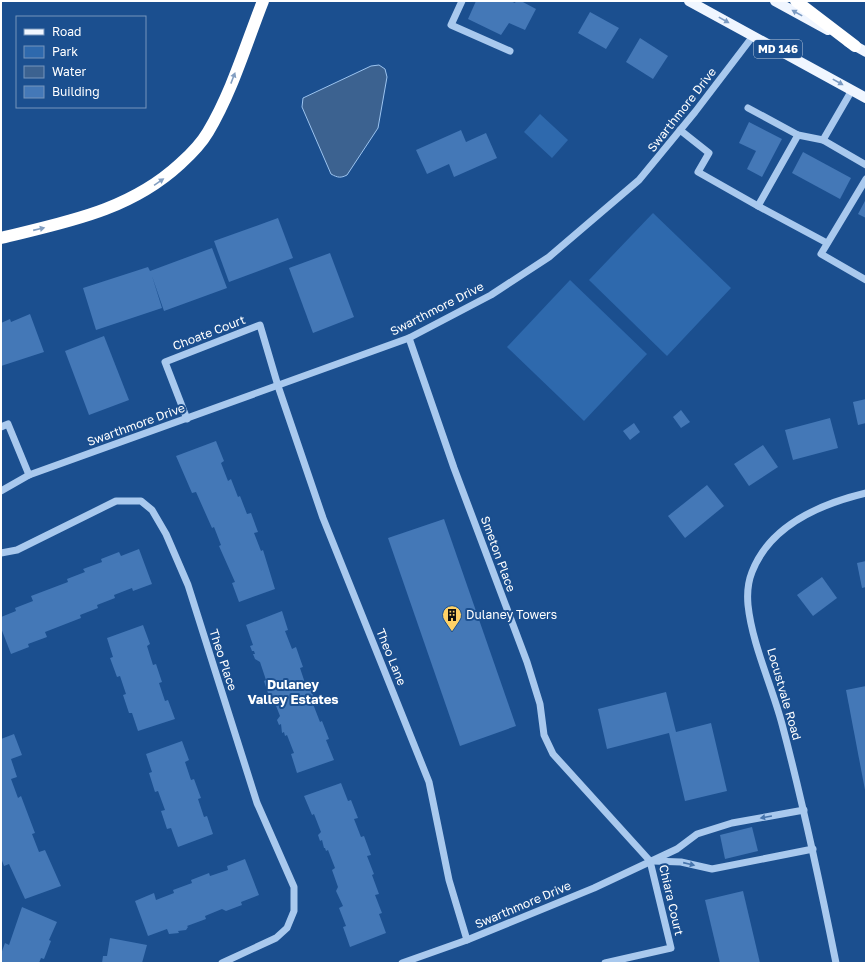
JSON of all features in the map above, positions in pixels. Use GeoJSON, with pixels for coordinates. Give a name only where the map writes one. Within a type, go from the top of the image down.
{"type":"FeatureCollection","features":[{"type":"Feature","properties":{"kind":"highway"},"geometry":{"type":"LineString","coordinates":[[1,238],[68,222],[109,209],[140,195],[173,171],[188,157],[208,133],[226,96],[263,1]]}},
{"type":"Feature","properties":{"kind":"highway"},"geometry":{"type":"LineString","coordinates":[[796,1],[855,46]]}},
{"type":"Feature","properties":{"kind":"main road","name":"MD 146"},"geometry":{"type":"LineString","coordinates":[[690,1],[866,98]]}},
{"type":"Feature","properties":{"kind":"main road"},"geometry":{"type":"LineString","coordinates":[[775,1],[866,52]]}},
{"type":"Feature","properties":{"kind":"street"},"geometry":{"type":"LineString","coordinates":[[462,1],[451,25],[510,51]]}},
{"type":"Feature","properties":{"kind":"street","name":"Swarthmore Drive"},"geometry":{"type":"LineString","coordinates":[[1,492],[29,475],[409,338],[490,295],[549,257],[639,180],[753,36]]}},
{"type":"Feature","properties":{"kind":"street"},"geometry":{"type":"LineString","coordinates":[[824,140],[852,90]]}},
{"type":"Feature","properties":{"kind":"street"},"geometry":{"type":"LineString","coordinates":[[748,108],[798,135],[824,140],[866,165]]}},
{"type":"Feature","properties":{"kind":"street"},"geometry":{"type":"LineString","coordinates":[[680,130],[709,153],[698,172],[827,243]]}},
{"type":"Feature","properties":{"kind":"street"},"geometry":{"type":"LineString","coordinates":[[758,206],[798,135]]}},
{"type":"Feature","properties":{"kind":"street"},"geometry":{"type":"LineString","coordinates":[[866,179],[821,254],[866,280]]}},
{"type":"Feature","properties":{"kind":"street","name":"Choate Court"},"geometry":{"type":"LineString","coordinates":[[187,419],[165,362],[260,325],[278,386]]}},
{"type":"Feature","properties":{"kind":"street","name":"Smeton Place"},"geometry":{"type":"LineString","coordinates":[[409,338],[454,468],[527,662],[540,704],[544,735],[553,754],[650,861]]}},
{"type":"Feature","properties":{"kind":"street","name":"Theo Lane"},"geometry":{"type":"LineString","coordinates":[[278,386],[323,518],[429,782],[449,880],[467,940]]}},
{"type":"Feature","properties":{"kind":"street"},"geometry":{"type":"LineString","coordinates":[[1,427],[8,424],[29,475]]}},
{"type":"Feature","properties":{"kind":"street","name":"Locustvale Road"},"geometry":{"type":"LineString","coordinates":[[836,963],[804,810],[782,722],[753,629],[748,606],[747,591],[751,572],[763,550],[784,528],[802,516],[836,500],[866,493]]}},
{"type":"Feature","properties":{"kind":"street","name":"Theo Place"},"geometry":{"type":"LineString","coordinates":[[1,554],[17,550],[116,500],[141,501],[152,510],[166,534],[188,585],[257,803],[294,888],[294,911],[287,928],[276,938],[222,963]]}},
{"type":"Feature","properties":{"kind":"street","name":"Swarthmore Drive"},"geometry":{"type":"LineString","coordinates":[[402,963],[417,960],[594,888],[677,849],[697,834],[715,827],[804,810]]}},
{"type":"Feature","properties":{"kind":"street","name":"Swarthmore Drive"},"geometry":{"type":"LineString","coordinates":[[650,861],[681,862],[712,869],[813,849]]}},
{"type":"Feature","properties":{"kind":"street","name":"Chiara Court"},"geometry":{"type":"LineString","coordinates":[[605,963],[671,948],[650,861]]}},
{"type":"Feature","properties":{"kind":"green space"},"geometry":{"type":"Polygon","coordinates":[[[540,114],[568,140],[552,158],[524,132],[540,114]]]}},
{"type":"Feature","properties":{"kind":"green space"},"geometry":{"type":"Polygon","coordinates":[[[653,213],[731,288],[667,356],[589,280],[653,213]]]}},
{"type":"Feature","properties":{"kind":"green space"},"geometry":{"type":"Polygon","coordinates":[[[570,280],[647,354],[584,421],[507,347],[570,280]]]}},
{"type":"Feature","properties":{"kind":"water"},"geometry":{"type":"Polygon","coordinates":[[[379,65],[385,69],[387,77],[378,128],[347,175],[338,177],[331,174],[302,107],[303,98],[371,66],[379,65]]]}},
{"type":"Feature","properties":{"kind":"building"},"geometry":{"type":"Polygon","coordinates":[[[476,1],[510,1],[515,3],[516,1],[521,1],[536,9],[525,30],[509,23],[501,35],[468,19],[476,1]]]}},
{"type":"Feature","properties":{"kind":"building"},"geometry":{"type":"Polygon","coordinates":[[[590,12],[619,28],[606,49],[578,33],[590,12]]]}},
{"type":"Feature","properties":{"kind":"building"},"geometry":{"type":"Polygon","coordinates":[[[640,38],[668,56],[653,79],[626,62],[640,38]]]}},
{"type":"Feature","properties":{"kind":"building"},"geometry":{"type":"Polygon","coordinates":[[[749,122],[782,139],[762,177],[747,169],[756,151],[739,143],[749,122]]]}},
{"type":"Feature","properties":{"kind":"building"},"geometry":{"type":"Polygon","coordinates":[[[461,130],[466,142],[486,133],[497,158],[454,177],[449,164],[427,174],[416,150],[461,130]]]}},
{"type":"Feature","properties":{"kind":"building"},"geometry":{"type":"Polygon","coordinates":[[[803,152],[851,178],[840,199],[792,173],[803,152]]]}},
{"type":"Feature","properties":{"kind":"building"},"geometry":{"type":"Polygon","coordinates":[[[866,199],[866,218],[858,214],[866,199]]]}},
{"type":"Feature","properties":{"kind":"building"},"geometry":{"type":"Polygon","coordinates":[[[278,218],[293,258],[229,282],[214,241],[278,218]]]}},
{"type":"Feature","properties":{"kind":"building"},"geometry":{"type":"Polygon","coordinates":[[[212,248],[227,288],[164,311],[152,276],[162,308],[96,330],[83,288],[148,267],[150,271],[212,248]]]}},
{"type":"Feature","properties":{"kind":"building"},"geometry":{"type":"Polygon","coordinates":[[[330,253],[354,317],[313,333],[289,268],[330,253]]]}},
{"type":"Feature","properties":{"kind":"building"},"geometry":{"type":"Polygon","coordinates":[[[30,314],[44,352],[1,366],[1,323],[10,319],[11,322],[30,314]]]}},
{"type":"Feature","properties":{"kind":"building"},"geometry":{"type":"Polygon","coordinates":[[[104,336],[129,400],[89,415],[65,351],[104,336]]]}},
{"type":"Feature","properties":{"kind":"building"},"geometry":{"type":"Polygon","coordinates":[[[866,399],[866,423],[858,425],[853,402],[866,399]]]}},
{"type":"Feature","properties":{"kind":"building"},"geometry":{"type":"Polygon","coordinates":[[[681,410],[690,422],[681,428],[673,417],[681,410]]]}},
{"type":"Feature","properties":{"kind":"building"},"geometry":{"type":"Polygon","coordinates":[[[830,418],[838,448],[793,460],[785,430],[830,418]]]}},
{"type":"Feature","properties":{"kind":"building"},"geometry":{"type":"Polygon","coordinates":[[[634,423],[640,432],[630,440],[623,431],[634,423]]]}},
{"type":"Feature","properties":{"kind":"building"},"geometry":{"type":"Polygon","coordinates":[[[216,441],[224,461],[221,463],[228,481],[231,479],[247,514],[251,513],[258,532],[254,533],[261,551],[263,550],[275,589],[239,602],[232,583],[235,582],[219,546],[221,545],[214,527],[212,528],[196,492],[192,493],[176,456],[216,441]]]}},
{"type":"Feature","properties":{"kind":"building"},"geometry":{"type":"Polygon","coordinates":[[[763,445],[778,467],[749,486],[734,464],[763,445]]]}},
{"type":"Feature","properties":{"kind":"building"},"geometry":{"type":"Polygon","coordinates":[[[707,485],[724,506],[685,538],[668,516],[707,485]]]}},
{"type":"Feature","properties":{"kind":"building","name":"Dulaney Towers"},"geometry":{"type":"Polygon","coordinates":[[[444,519],[516,726],[460,746],[388,538],[444,519]]]}},
{"type":"Feature","properties":{"kind":"building"},"geometry":{"type":"Polygon","coordinates":[[[139,549],[152,584],[133,591],[132,588],[114,595],[115,598],[97,605],[98,608],[80,615],[81,618],[45,632],[47,637],[28,644],[29,647],[11,654],[1,628],[1,617],[16,611],[15,608],[33,601],[31,596],[68,582],[67,579],[85,572],[83,569],[102,562],[101,559],[119,552],[121,556],[139,549]]]}},
{"type":"Feature","properties":{"kind":"building"},"geometry":{"type":"Polygon","coordinates":[[[866,561],[866,587],[862,588],[857,563],[866,561]]]}},
{"type":"Feature","properties":{"kind":"building"},"geometry":{"type":"Polygon","coordinates":[[[822,577],[837,598],[813,616],[797,595],[822,577]]]}},
{"type":"Feature","properties":{"kind":"building"},"geometry":{"type":"Polygon","coordinates":[[[282,611],[288,630],[285,631],[292,649],[296,647],[303,667],[300,668],[306,686],[309,685],[316,703],[313,704],[329,739],[326,740],[334,760],[297,773],[291,754],[294,753],[287,735],[285,736],[284,732],[282,733],[281,724],[279,725],[277,720],[280,716],[273,698],[270,699],[260,662],[255,659],[253,654],[255,654],[254,651],[252,651],[250,646],[253,645],[246,625],[282,611]]]}},
{"type":"Feature","properties":{"kind":"building"},"geometry":{"type":"Polygon","coordinates":[[[143,625],[150,644],[147,646],[153,665],[156,664],[162,682],[159,683],[165,701],[168,700],[175,719],[138,731],[132,713],[129,713],[123,695],[126,694],[120,676],[117,677],[110,658],[113,657],[107,638],[143,625]]]}},
{"type":"Feature","properties":{"kind":"building"},"geometry":{"type":"Polygon","coordinates":[[[866,686],[866,790],[865,790],[846,690],[866,686]]]}},
{"type":"Feature","properties":{"kind":"building"},"geometry":{"type":"Polygon","coordinates":[[[666,692],[676,732],[711,723],[727,791],[685,801],[669,733],[607,749],[598,709],[666,692]]]}},
{"type":"Feature","properties":{"kind":"building"},"geometry":{"type":"Polygon","coordinates":[[[14,734],[22,755],[11,759],[17,777],[11,779],[18,798],[21,796],[35,833],[32,834],[39,852],[45,850],[61,886],[25,899],[9,864],[4,866],[1,858],[1,739],[14,734]]]}},
{"type":"Feature","properties":{"kind":"building"},"geometry":{"type":"Polygon","coordinates":[[[182,741],[189,760],[185,762],[191,780],[194,779],[201,798],[198,799],[204,817],[207,816],[213,834],[178,847],[171,828],[167,829],[161,811],[165,810],[158,791],[155,792],[149,773],[152,772],[146,754],[182,741]]]}},
{"type":"Feature","properties":{"kind":"building"},"geometry":{"type":"Polygon","coordinates":[[[341,783],[348,801],[351,800],[358,818],[354,819],[361,837],[364,836],[371,855],[367,856],[374,874],[372,875],[379,894],[375,895],[382,913],[379,914],[386,933],[350,947],[343,927],[346,926],[339,908],[343,906],[336,891],[338,887],[332,870],[335,868],[328,850],[326,851],[324,848],[322,840],[320,841],[318,835],[321,832],[314,814],[312,815],[304,796],[341,783]]]}},
{"type":"Feature","properties":{"kind":"building"},"geometry":{"type":"Polygon","coordinates":[[[752,827],[758,851],[725,859],[720,835],[752,827]]]}},
{"type":"Feature","properties":{"kind":"building"},"geometry":{"type":"Polygon","coordinates":[[[245,859],[259,895],[241,902],[242,905],[226,911],[222,909],[205,916],[206,919],[187,926],[188,927],[186,930],[178,931],[179,933],[169,934],[167,929],[148,936],[135,901],[154,893],[156,900],[174,893],[173,890],[192,883],[191,880],[209,873],[210,876],[228,870],[227,866],[245,859]]]}},
{"type":"Feature","properties":{"kind":"building"},"geometry":{"type":"Polygon","coordinates":[[[743,891],[760,963],[720,963],[705,900],[743,891]]]}},
{"type":"Feature","properties":{"kind":"building"},"geometry":{"type":"Polygon","coordinates":[[[22,907],[57,922],[49,940],[51,941],[44,959],[41,958],[39,963],[1,963],[1,954],[5,943],[9,945],[22,907]]]}},
{"type":"Feature","properties":{"kind":"building"},"geometry":{"type":"Polygon","coordinates":[[[110,938],[147,945],[142,963],[102,963],[103,956],[107,956],[110,938]]]}},
{"type":"Feature","properties":{"kind":"place","name":"Dulaney Towers"},"geometry":{"type":"Point","coordinates":[452,632]}},
{"type":"Feature","properties":{"kind":"district","name":"Dulaney Valley Estates"},"geometry":{"type":"Point","coordinates":[293,692]}}]}
